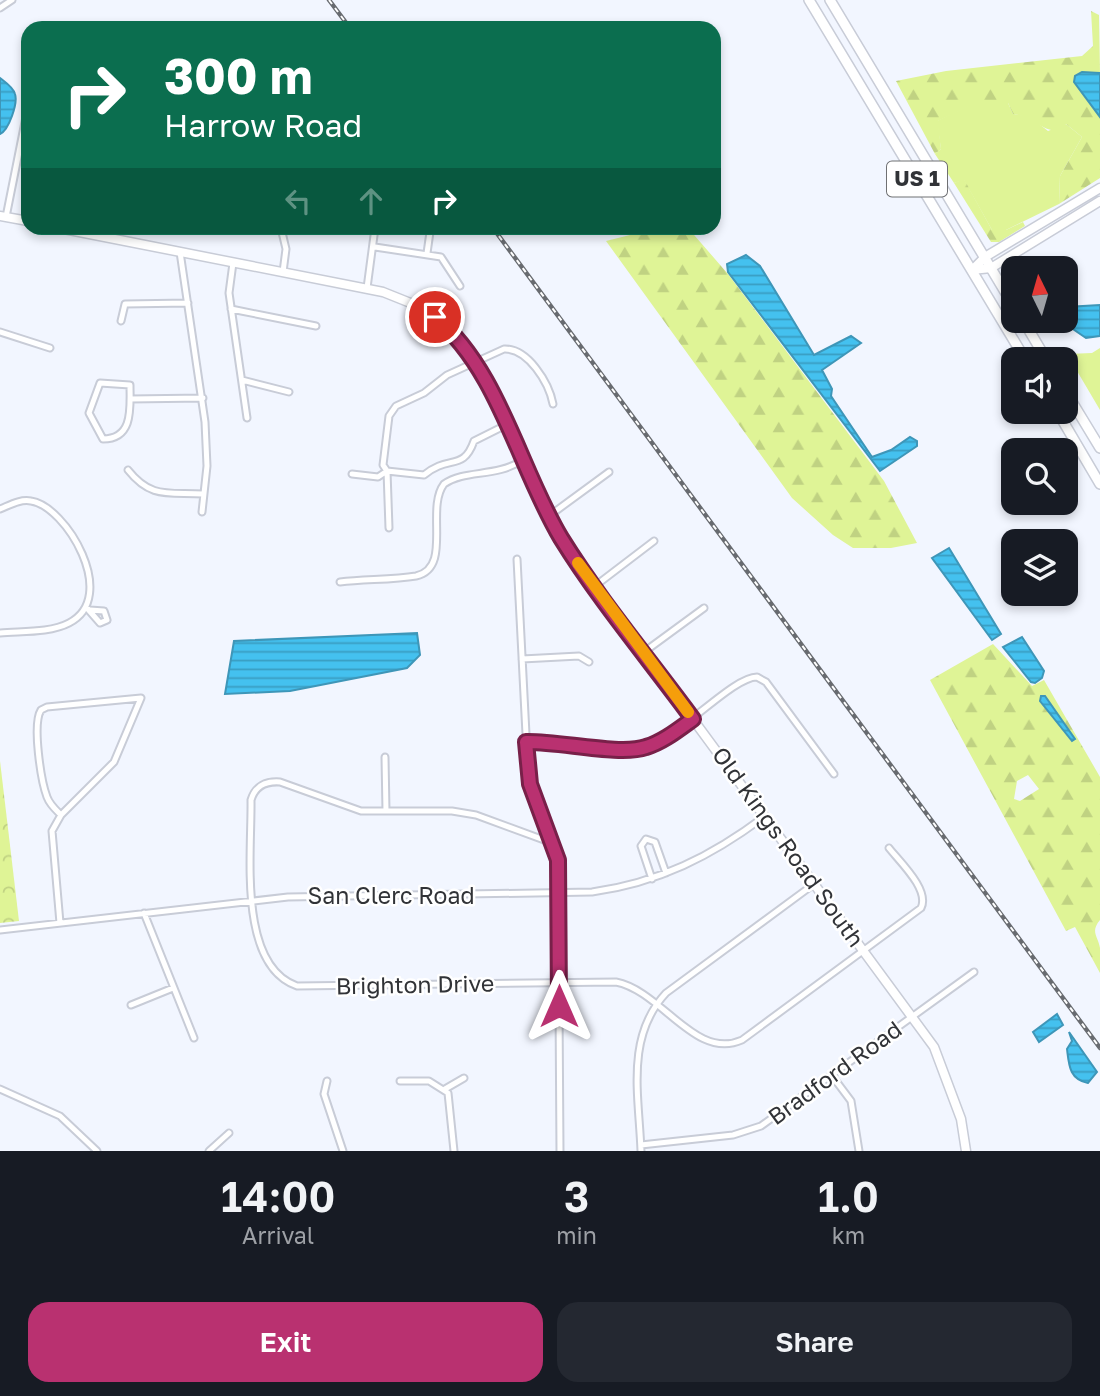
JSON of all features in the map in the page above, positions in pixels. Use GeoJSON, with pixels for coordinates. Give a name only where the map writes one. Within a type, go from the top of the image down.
{"type":"FeatureCollection","features":[{"type":"Feature","properties":{"kind":"main road","name":"US 1"},"geometry":{"type":"LineString","coordinates":[[809,0],[1018,347]]}},
{"type":"Feature","properties":{"kind":"main road","name":"US 1"},"geometry":{"type":"LineString","coordinates":[[830,0],[1001,285]]}},
{"type":"Feature","properties":{"kind":"main road"},"geometry":{"type":"LineString","coordinates":[[1078,412],[1100,448]]}},
{"type":"Feature","properties":{"kind":"main road"},"geometry":{"type":"LineString","coordinates":[[1065,424],[1100,484]]}},
{"type":"Feature","properties":{"kind":"street"},"geometry":{"type":"LineString","coordinates":[[0,8],[12,0]]}},
{"type":"Feature","properties":{"kind":"street"},"geometry":{"type":"LineString","coordinates":[[853,74],[869,64]]}},
{"type":"Feature","properties":{"kind":"street"},"geometry":{"type":"LineString","coordinates":[[21,138],[3,216],[21,220]]}},
{"type":"Feature","properties":{"kind":"street"},"geometry":{"type":"LineString","coordinates":[[972,270],[985,257],[1100,188]]}},
{"type":"Feature","properties":{"kind":"street"},"geometry":{"type":"LineString","coordinates":[[972,270],[991,268],[1100,201]]}},
{"type":"Feature","properties":{"kind":"street","name":"Old Kings Road South"},"geometry":{"type":"LineString","coordinates":[[94,235],[395,295],[423,308],[453,332],[475,362],[549,516],[594,586],[914,1017],[940,1060],[961,1119],[966,1151]]}},
{"type":"Feature","properties":{"kind":"street"},"geometry":{"type":"LineString","coordinates":[[283,235],[286,250],[283,272]]}},
{"type":"Feature","properties":{"kind":"street"},"geometry":{"type":"LineString","coordinates":[[367,288],[375,235]]}},
{"type":"Feature","properties":{"kind":"street"},"geometry":{"type":"LineString","coordinates":[[427,253],[430,235]]}},
{"type":"Feature","properties":{"kind":"street"},"geometry":{"type":"LineString","coordinates":[[375,247],[441,257],[460,286]]}},
{"type":"Feature","properties":{"kind":"street"},"geometry":{"type":"LineString","coordinates":[[180,252],[203,398],[207,466],[202,512]]}},
{"type":"Feature","properties":{"kind":"street"},"geometry":{"type":"LineString","coordinates":[[233,263],[229,292],[247,418]]}},
{"type":"Feature","properties":{"kind":"street"},"geometry":{"type":"LineString","coordinates":[[121,321],[125,304],[188,303]]}},
{"type":"Feature","properties":{"kind":"street"},"geometry":{"type":"LineString","coordinates":[[231,309],[316,326]]}},
{"type":"Feature","properties":{"kind":"street"},"geometry":{"type":"LineString","coordinates":[[0,332],[50,348]]}},
{"type":"Feature","properties":{"kind":"street"},"geometry":{"type":"LineString","coordinates":[[388,528],[387,471],[383,465],[391,412],[396,406],[424,393],[442,377],[504,349],[517,351],[527,359],[550,391],[553,404]]}},
{"type":"Feature","properties":{"kind":"street"},"geometry":{"type":"LineString","coordinates":[[242,380],[289,392]]}},
{"type":"Feature","properties":{"kind":"street"},"geometry":{"type":"LineString","coordinates":[[100,383],[130,386],[130,399],[130,416],[124,430],[110,439],[103,439],[89,414],[100,383]]}},
{"type":"Feature","properties":{"kind":"street"},"geometry":{"type":"LineString","coordinates":[[130,399],[203,398]]}},
{"type":"Feature","properties":{"kind":"street"},"geometry":{"type":"LineString","coordinates":[[352,474],[377,477],[387,471],[425,475],[442,462],[463,460],[469,455],[474,441],[506,425]]}},
{"type":"Feature","properties":{"kind":"street"},"geometry":{"type":"LineString","coordinates":[[340,582],[422,574],[432,566],[437,553],[435,506],[444,484],[459,477],[500,472],[523,460]]}},
{"type":"Feature","properties":{"kind":"street"},"geometry":{"type":"LineString","coordinates":[[128,470],[140,484],[152,491],[203,494]]}},
{"type":"Feature","properties":{"kind":"street"},"geometry":{"type":"LineString","coordinates":[[549,516],[609,472]]}},
{"type":"Feature","properties":{"kind":"street"},"geometry":{"type":"LineString","coordinates":[[0,509],[26,500],[36,502],[50,512],[74,540],[89,571],[91,592],[88,608],[66,625],[0,633]]}},
{"type":"Feature","properties":{"kind":"street"},"geometry":{"type":"LineString","coordinates":[[594,586],[654,541]]}},
{"type":"Feature","properties":{"kind":"street"},"geometry":{"type":"LineString","coordinates":[[517,559],[530,784],[555,845],[559,895],[560,1151]]}},
{"type":"Feature","properties":{"kind":"street"},"geometry":{"type":"LineString","coordinates":[[644,652],[704,608]]}},
{"type":"Feature","properties":{"kind":"street"},"geometry":{"type":"LineString","coordinates":[[522,659],[579,656],[589,662]]}},
{"type":"Feature","properties":{"kind":"street"},"geometry":{"type":"LineString","coordinates":[[526,742],[552,741],[634,750],[663,739],[746,680],[757,677],[766,682],[834,774]]}},
{"type":"Feature","properties":{"kind":"street"},"geometry":{"type":"LineString","coordinates":[[60,923],[52,831],[61,815],[114,762],[141,698],[41,710],[37,724],[44,787],[50,802],[61,815]]}},
{"type":"Feature","properties":{"kind":"street"},"geometry":{"type":"LineString","coordinates":[[385,757],[386,811],[464,813],[555,845]]}},
{"type":"Feature","properties":{"kind":"street","name":"Brighton Drive"},"geometry":{"type":"LineString","coordinates":[[386,811],[347,808],[280,782],[262,785],[251,800],[254,927],[271,965],[286,982],[298,986],[559,982],[629,984],[703,1040],[717,1045],[734,1044],[921,908],[924,902],[921,891],[889,848]]}},
{"type":"Feature","properties":{"kind":"street","name":"San Clerc Road"},"geometry":{"type":"LineString","coordinates":[[0,930],[288,897],[559,895],[618,889],[652,879],[719,849],[765,816]]}},
{"type":"Feature","properties":{"kind":"street"},"geometry":{"type":"LineString","coordinates":[[652,879],[641,846],[646,839],[655,842],[666,873]]}},
{"type":"Feature","properties":{"kind":"street"},"geometry":{"type":"LineString","coordinates":[[641,1148],[637,1055],[647,1021],[657,1003],[815,883]]}},
{"type":"Feature","properties":{"kind":"street"},"geometry":{"type":"LineString","coordinates":[[144,913],[194,1038]]}},
{"type":"Feature","properties":{"kind":"street","name":"Bradford Road"},"geometry":{"type":"LineString","coordinates":[[641,1148],[748,1131],[781,1115],[974,972]]}},
{"type":"Feature","properties":{"kind":"street"},"geometry":{"type":"LineString","coordinates":[[131,1005],[173,988]]}},
{"type":"Feature","properties":{"kind":"street"},"geometry":{"type":"LineString","coordinates":[[833,1077],[851,1101],[859,1151]]}},
{"type":"Feature","properties":{"kind":"street"},"geometry":{"type":"LineString","coordinates":[[445,1089],[464,1078]]}},
{"type":"Feature","properties":{"kind":"street"},"geometry":{"type":"LineString","coordinates":[[400,1081],[429,1080],[445,1089],[451,1103],[454,1151]]}},
{"type":"Feature","properties":{"kind":"street"},"geometry":{"type":"LineString","coordinates":[[327,1081],[324,1094],[343,1151]]}},
{"type":"Feature","properties":{"kind":"street"},"geometry":{"type":"LineString","coordinates":[[0,1089],[60,1116],[97,1151]]}},
{"type":"Feature","properties":{"kind":"street"},"geometry":{"type":"LineString","coordinates":[[209,1151],[229,1133]]}},
{"type":"Feature","properties":{"kind":"green space"},"geometry":{"type":"Polygon","coordinates":[[[1091,11],[1099,15],[1100,73],[1091,75],[1081,87],[1100,117],[1100,178],[1059,204],[1060,176],[1082,137],[1066,124],[1059,131],[1053,130],[1013,114],[1008,103],[976,103],[938,121],[941,149],[935,154],[896,81],[946,71],[1082,56],[1093,46],[1091,11]]]}},
{"type":"Feature","properties":{"kind":"green space"},"geometry":{"type":"Polygon","coordinates":[[[976,102],[1008,103],[1013,114],[1029,116],[1048,131],[1066,124],[1082,137],[1060,176],[1059,204],[1006,230],[992,230],[964,180],[954,183],[935,154],[941,149],[937,121],[976,102]]]}},
{"type":"Feature","properties":{"kind":"green space"},"geometry":{"type":"Polygon","coordinates":[[[964,179],[992,230],[1006,230],[1023,222],[1025,226],[999,242],[991,242],[954,183],[964,179]]]}},
{"type":"Feature","properties":{"kind":"green space"},"geometry":{"type":"Polygon","coordinates":[[[630,235],[694,235],[728,274],[884,481],[917,543],[891,548],[853,548],[833,535],[792,498],[606,241],[630,235]]]}},
{"type":"Feature","properties":{"kind":"green space"},"geometry":{"type":"Polygon","coordinates":[[[1100,348],[1100,410],[1078,373],[1078,354],[1092,353],[1100,348]]]}},
{"type":"Feature","properties":{"kind":"green space"},"geometry":{"type":"Polygon","coordinates":[[[993,644],[1032,686],[1044,680],[1100,777],[1100,920],[1095,931],[1100,948],[1100,973],[1075,927],[1066,931],[930,680],[993,644]],[[1028,775],[1017,781],[1014,799],[1020,801],[1039,789],[1028,775]]]}},
{"type":"Feature","properties":{"kind":"green space"},"geometry":{"type":"Polygon","coordinates":[[[0,761],[19,921],[0,923],[0,761]]]}},
{"type":"Feature","properties":{"kind":"water"},"geometry":{"type":"Polygon","coordinates":[[[1082,72],[1100,73],[1100,117],[1074,82],[1075,76],[1082,72]]]}},
{"type":"Feature","properties":{"kind":"water"},"geometry":{"type":"Polygon","coordinates":[[[0,78],[13,89],[16,98],[9,122],[0,134],[0,78]]]}},
{"type":"Feature","properties":{"kind":"water"},"geometry":{"type":"Polygon","coordinates":[[[746,255],[760,266],[814,355],[851,336],[861,343],[822,370],[832,389],[831,396],[872,457],[891,450],[910,437],[917,441],[917,446],[880,471],[728,272],[727,264],[746,255]]]}},
{"type":"Feature","properties":{"kind":"water"},"geometry":{"type":"Polygon","coordinates":[[[1100,305],[1100,336],[1086,338],[1078,332],[1078,306],[1100,305]]]}},
{"type":"Feature","properties":{"kind":"water"},"geometry":{"type":"Polygon","coordinates":[[[949,548],[1001,634],[992,640],[932,558],[949,548]]]}},
{"type":"Feature","properties":{"kind":"water"},"geometry":{"type":"Polygon","coordinates":[[[417,633],[420,655],[407,668],[290,691],[225,694],[234,641],[417,633]]]}},
{"type":"Feature","properties":{"kind":"water"},"geometry":{"type":"Polygon","coordinates":[[[1022,637],[1044,671],[1042,678],[1035,683],[1031,682],[1003,647],[1022,637]]]}},
{"type":"Feature","properties":{"kind":"water"},"geometry":{"type":"Polygon","coordinates":[[[1041,696],[1045,696],[1075,739],[1072,741],[1040,701],[1041,696]]]}},
{"type":"Feature","properties":{"kind":"water"},"geometry":{"type":"Polygon","coordinates":[[[1057,1014],[1063,1025],[1039,1042],[1033,1032],[1057,1014]]]}},
{"type":"Feature","properties":{"kind":"water"},"geometry":{"type":"Polygon","coordinates":[[[1069,1032],[1097,1072],[1088,1083],[1077,1078],[1071,1070],[1067,1049],[1072,1041],[1069,1032]]]}},
{"type":"Feature","properties":{"kind":"railway"},"geometry":{"type":"LineString","coordinates":[[329,0],[345,21]]}},
{"type":"Feature","properties":{"kind":"railway"},"geometry":{"type":"LineString","coordinates":[[498,235],[1100,1048]]}},
{"type":"Feature","properties":{"kind":"slow traffic"},"geometry":{"type":"LineString","coordinates":[[578,563],[688,712]]}},
{"type":"Feature","properties":{"kind":"route"},"geometry":{"type":"LineString","coordinates":[[435,317],[453,332],[474,359],[561,537],[693,719],[663,739],[634,750],[552,741],[526,742],[530,784],[557,850],[559,1006]]}}]}
